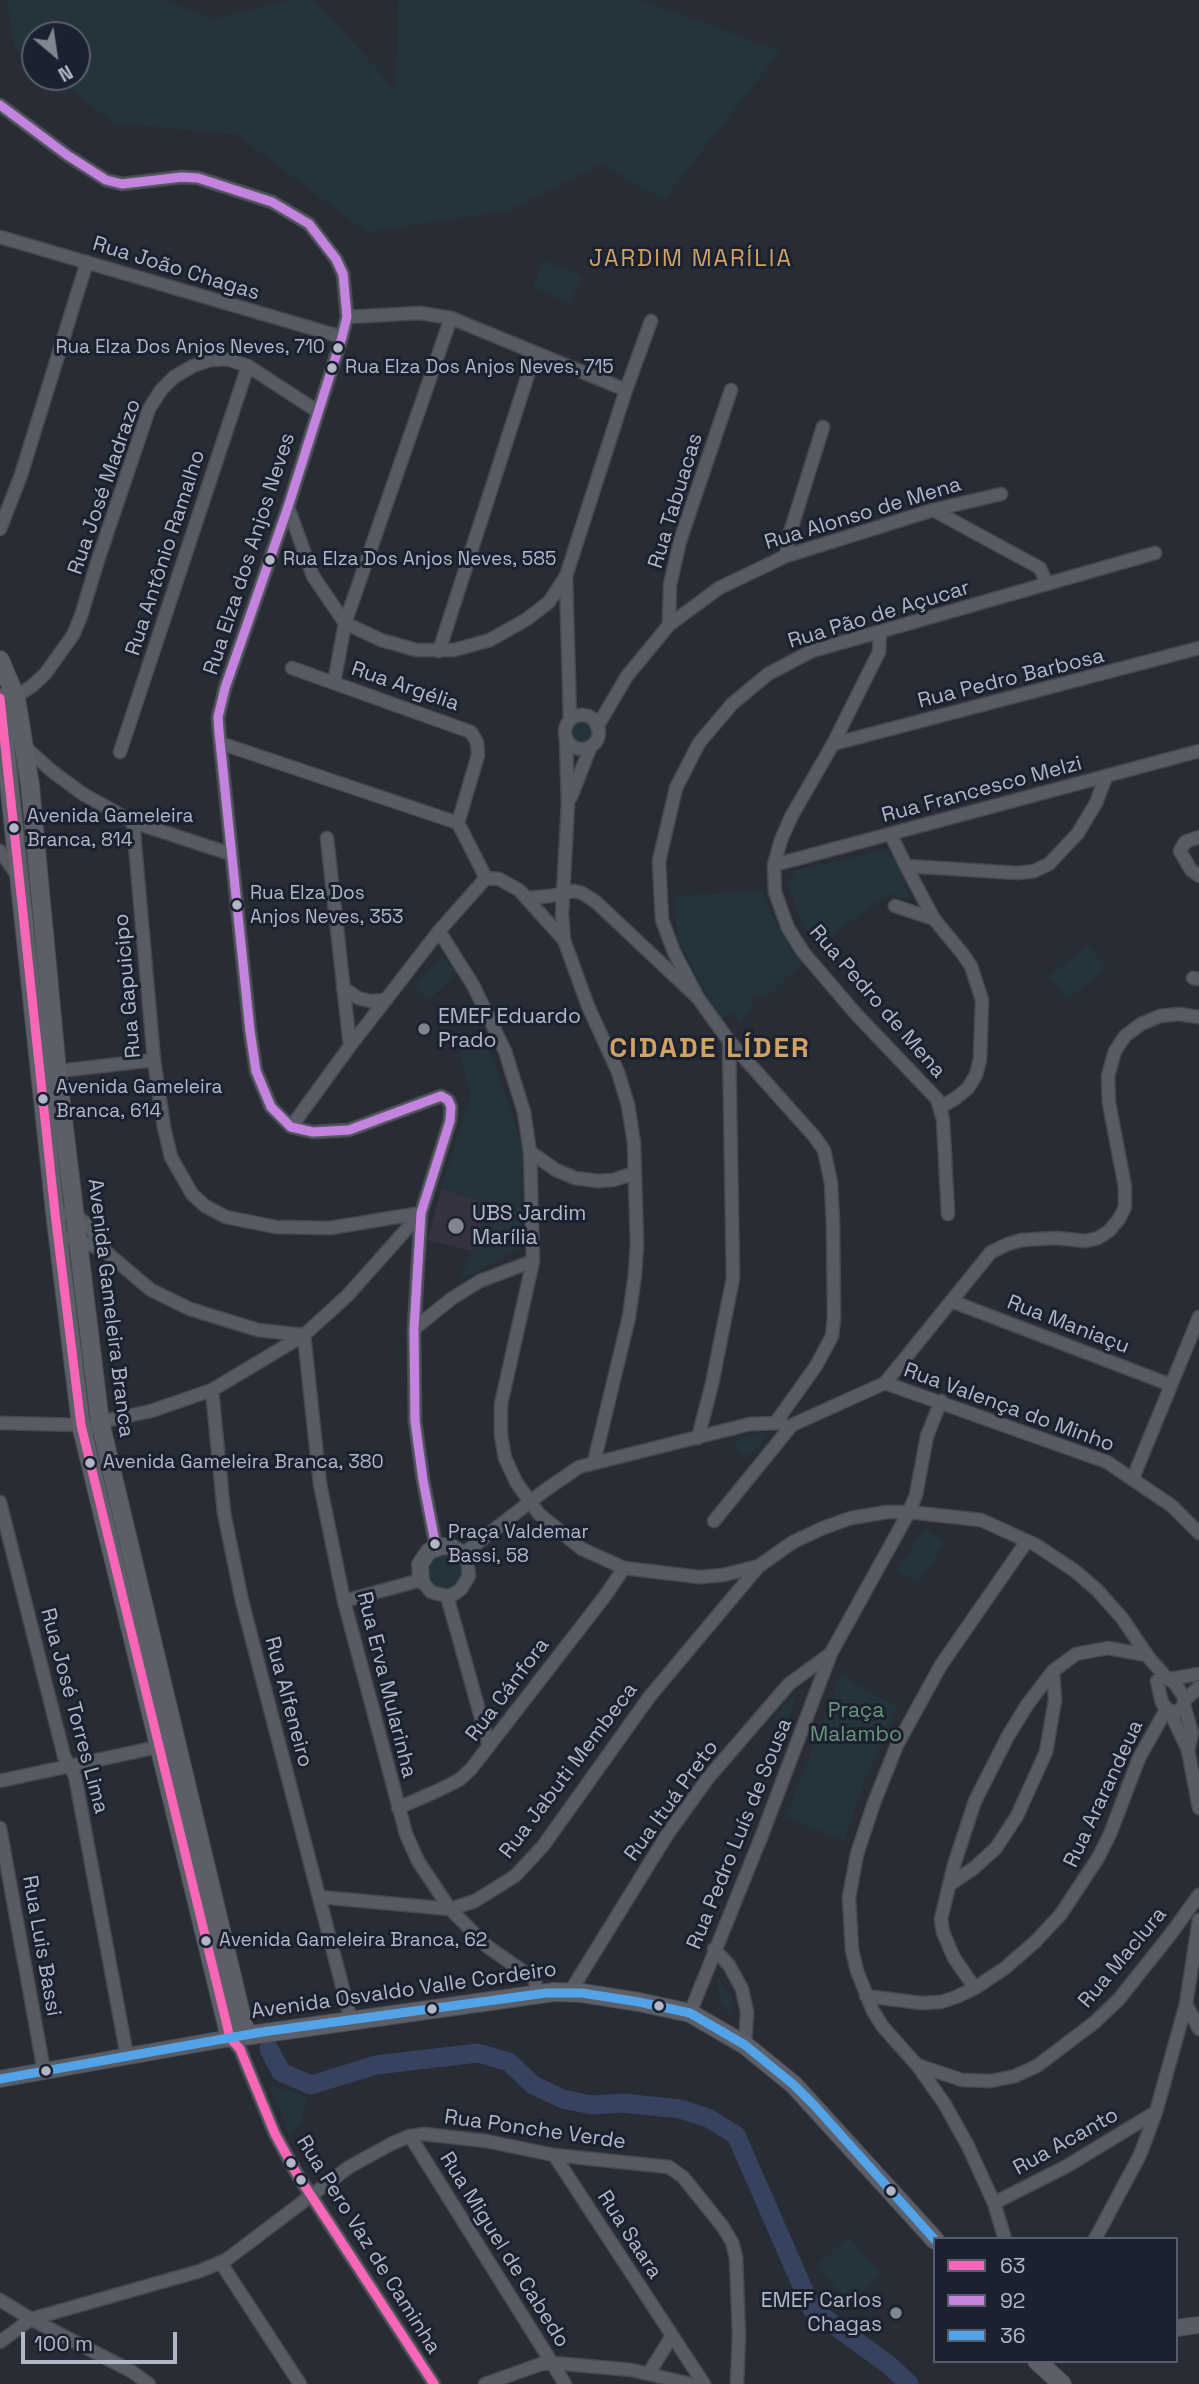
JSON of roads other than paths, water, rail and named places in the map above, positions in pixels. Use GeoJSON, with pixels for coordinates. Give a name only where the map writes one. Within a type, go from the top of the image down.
{"type":"FeatureCollection","features":[{"type":"Feature","properties":{"kind":"main road","name":"Avenida Gameleira Branca"},"geometry":{"type":"LineString","coordinates":[[0,660],[5,692],[21,899],[75,1215],[100,1422],[168,1745]]}},
{"type":"Feature","properties":{"kind":"main road","name":"Avenida Gameleira Branca"},"geometry":{"type":"LineString","coordinates":[[5,692],[25,747],[30,785],[40,898],[55,1213],[81,1425],[168,1745],[239,2040]]}},
{"type":"Feature","properties":{"kind":"main road"},"geometry":{"type":"LineString","coordinates":[[21,899],[40,898]]}},
{"type":"Feature","properties":{"kind":"main road","name":"Avenida Osvaldo Valle Cordeiro"},"geometry":{"type":"LineString","coordinates":[[239,2040],[351,2021],[570,1992],[690,2013],[745,2045],[794,2085],[933,2238]]}},
{"type":"Feature","properties":{"kind":"main road"},"geometry":{"type":"LineString","coordinates":[[1039,2363],[1061,2383]]}},
{"type":"Feature","properties":{"kind":"main road"},"geometry":{"type":"LineString","coordinates":[[1052,2363],[1061,2383]]}},
{"type":"Feature","properties":{"kind":"street","name":"Rua Elza dos Anjos Neves"},"geometry":{"type":"LineString","coordinates":[[0,105],[67,155],[106,180],[122,184],[182,177],[198,178],[272,202],[298,215],[309,224],[336,259],[345,285],[347,317],[342,337],[288,507],[225,688],[218,717],[256,1071],[271,1107],[291,1127]]}},
{"type":"Feature","properties":{"kind":"street","name":"Rua João Chagas"},"geometry":{"type":"LineString","coordinates":[[0,237],[342,337]]}},
{"type":"Feature","properties":{"kind":"street"},"geometry":{"type":"LineString","coordinates":[[0,529],[21,475],[88,262]]}},
{"type":"Feature","properties":{"kind":"street"},"geometry":{"type":"LineString","coordinates":[[347,317],[420,313],[451,318],[626,390]]}},
{"type":"Feature","properties":{"kind":"street","name":"Rua Argélia"},"geometry":{"type":"LineString","coordinates":[[334,683],[345,623],[451,318]]}},
{"type":"Feature","properties":{"kind":"street"},"geometry":{"type":"LineString","coordinates":[[288,507],[313,576],[345,623],[381,640],[416,650],[439,651],[472,647],[510,630],[549,602],[566,576],[651,321]]}},
{"type":"Feature","properties":{"kind":"street"},"geometry":{"type":"LineString","coordinates":[[439,651],[534,353]]}},
{"type":"Feature","properties":{"kind":"street","name":"Rua José Madrazo"},"geometry":{"type":"LineString","coordinates":[[5,692],[39,680],[73,635],[82,616],[145,421],[161,390],[174,377],[210,360],[227,359],[248,366],[317,411]]}},
{"type":"Feature","properties":{"kind":"street","name":"Rua Antônio Ramalho"},"geometry":{"type":"LineString","coordinates":[[120,752],[248,366]]}},
{"type":"Feature","properties":{"kind":"street","name":"Rua Tabuacas"},"geometry":{"type":"LineString","coordinates":[[669,625],[670,585],[680,541],[731,390]]}},
{"type":"Feature","properties":{"kind":"street"},"geometry":{"type":"LineString","coordinates":[[786,556],[789,536],[823,427]]}},
{"type":"Feature","properties":{"kind":"street","name":"Rua Alonso de Mena"},"geometry":{"type":"LineString","coordinates":[[597,727],[622,683],[669,625],[719,587],[786,556],[933,510],[1001,494]]}},
{"type":"Feature","properties":{"kind":"street"},"geometry":{"type":"LineString","coordinates":[[933,510],[1040,568],[1047,584]]}},
{"type":"Feature","properties":{"kind":"street","name":"Rua Pão de Açucar"},"geometry":{"type":"LineString","coordinates":[[698,998],[674,952],[662,920],[659,860],[676,789],[699,743],[716,720],[768,674],[813,651],[1155,554]]}},
{"type":"Feature","properties":{"kind":"street"},"geometry":{"type":"LineString","coordinates":[[566,576],[570,720],[565,728],[568,803],[563,891],[564,940],[588,1006],[618,1072],[630,1117],[635,1173],[637,1244],[629,1317],[594,1462]]}},
{"type":"Feature","properties":{"kind":"street","name":"Rua Pedro de Mena"},"geometry":{"type":"LineString","coordinates":[[880,632],[879,652],[833,744],[791,817],[774,865],[775,892],[788,928],[803,952],[856,1014],[928,1088],[940,1107],[948,1214]]}},
{"type":"Feature","properties":{"kind":"street","name":"Rua Pedro Barbosa"},"geometry":{"type":"LineString","coordinates":[[833,744],[1199,648]]}},
{"type":"Feature","properties":{"kind":"street","name":"Rua Argélia"},"geometry":{"type":"LineString","coordinates":[[292,668],[471,732],[477,741],[478,755],[458,823]]}},
{"type":"Feature","properties":{"kind":"street"},"geometry":{"type":"LineString","coordinates":[[568,803],[597,737],[597,727],[588,717],[579,716],[570,720]]}},
{"type":"Feature","properties":{"kind":"street"},"geometry":{"type":"LineString","coordinates":[[566,739],[574,747],[585,749],[591,746]]}},
{"type":"Feature","properties":{"kind":"street"},"geometry":{"type":"LineString","coordinates":[[220,743],[458,823],[486,878]]}},
{"type":"Feature","properties":{"kind":"street"},"geometry":{"type":"LineString","coordinates":[[25,747],[52,772],[83,794],[133,822],[231,854]]}},
{"type":"Feature","properties":{"kind":"street","name":"Rua Francesco Melzi"},"geometry":{"type":"LineString","coordinates":[[774,865],[1199,751]]}},
{"type":"Feature","properties":{"kind":"street"},"geometry":{"type":"LineString","coordinates":[[30,785],[52,772]]}},
{"type":"Feature","properties":{"kind":"street"},"geometry":{"type":"LineString","coordinates":[[906,866],[1018,873],[1034,871],[1049,864],[1078,833],[1096,803],[1106,776]]}},
{"type":"Feature","properties":{"kind":"street","name":"Rua Gapuicipo"},"geometry":{"type":"LineString","coordinates":[[133,822],[154,1060],[164,1127],[171,1157],[192,1194],[205,1206],[226,1217],[276,1227],[330,1228],[421,1213]]}},
{"type":"Feature","properties":{"kind":"street"},"geometry":{"type":"LineString","coordinates":[[891,835],[934,919],[971,966],[979,987],[982,1010],[980,1060],[975,1075],[962,1093],[940,1107]]}},
{"type":"Feature","properties":{"kind":"street"},"geometry":{"type":"LineString","coordinates":[[1199,837],[1185,842],[1181,847],[1181,856],[1199,876]]}},
{"type":"Feature","properties":{"kind":"street"},"geometry":{"type":"LineString","coordinates":[[327,838],[350,1046]]}},
{"type":"Feature","properties":{"kind":"street"},"geometry":{"type":"LineString","coordinates":[[0,851],[19,877]]}},
{"type":"Feature","properties":{"kind":"street"},"geometry":{"type":"LineString","coordinates":[[486,878],[508,883],[527,898],[564,940]]}},
{"type":"Feature","properties":{"kind":"street"},"geometry":{"type":"LineString","coordinates":[[436,1547],[415,1421],[414,1329],[421,1213],[450,1121],[451,1107],[444,1097],[435,1098],[349,1130],[313,1132],[291,1127],[439,931],[486,878]]}},
{"type":"Feature","properties":{"kind":"street"},"geometry":{"type":"LineString","coordinates":[[527,898],[550,896],[563,891],[582,892],[596,902],[698,998],[729,1041],[824,1150],[831,1183],[834,1318],[832,1336],[817,1366],[776,1422]]}},
{"type":"Feature","properties":{"kind":"street"},"geometry":{"type":"LineString","coordinates":[[895,906],[934,919]]}},
{"type":"Feature","properties":{"kind":"street"},"geometry":{"type":"LineString","coordinates":[[439,931],[473,985],[505,1051],[524,1112],[530,1152],[533,1261],[501,1404],[501,1435],[505,1458],[530,1504],[551,1525],[582,1549],[624,1567],[699,1577],[723,1575],[759,1566],[793,1542],[851,1518],[909,1512],[981,1520],[1027,1541],[1075,1571],[1097,1590],[1122,1618],[1165,1679],[1179,1688],[1191,1726],[1190,1742],[1199,1808]]}},
{"type":"Feature","properties":{"kind":"street"},"geometry":{"type":"LineString","coordinates":[[343,988],[358,998],[370,1001],[386,1000]]}},
{"type":"Feature","properties":{"kind":"street"},"geometry":{"type":"LineString","coordinates":[[885,1383],[991,1252],[1007,1244],[1039,1238],[1086,1241],[1109,1231],[1125,1207],[1125,1187],[1109,1103],[1108,1076],[1115,1051],[1125,1036],[1140,1024],[1179,1014],[1199,1017]]}},
{"type":"Feature","properties":{"kind":"street"},"geometry":{"type":"LineString","coordinates":[[698,1438],[712,1384],[733,1278],[729,1041]]}},
{"type":"Feature","properties":{"kind":"street"},"geometry":{"type":"LineString","coordinates":[[49,1072],[154,1060]]}},
{"type":"Feature","properties":{"kind":"street"},"geometry":{"type":"LineString","coordinates":[[530,1152],[556,1170],[575,1178],[613,1180],[635,1173]]}},
{"type":"Feature","properties":{"kind":"street"},"geometry":{"type":"LineString","coordinates":[[55,1213],[75,1215],[89,1226],[106,1252]]}},
{"type":"Feature","properties":{"kind":"street"},"geometry":{"type":"LineString","coordinates":[[0,1423],[81,1425],[90,1417],[100,1422],[151,1411],[212,1390],[304,1335],[347,1296],[421,1213]]}},
{"type":"Feature","properties":{"kind":"street"},"geometry":{"type":"LineString","coordinates":[[59,1239],[78,1239],[106,1252],[151,1290],[190,1309],[258,1330],[304,1335]]}},
{"type":"Feature","properties":{"kind":"street"},"geometry":{"type":"LineString","coordinates":[[414,1329],[480,1281],[533,1261]]}},
{"type":"Feature","properties":{"kind":"street","name":"Rua Maniaçu"},"geometry":{"type":"LineString","coordinates":[[951,1301],[1171,1385]]}},
{"type":"Feature","properties":{"kind":"street"},"geometry":{"type":"LineString","coordinates":[[1133,1478],[1199,1317]]}},
{"type":"Feature","properties":{"kind":"street","name":"Rua Erva Mularinha"},"geometry":{"type":"LineString","coordinates":[[304,1335],[320,1484],[344,1601],[398,1808],[418,1861],[450,1909],[488,1947],[534,1979],[539,1994]]}},
{"type":"Feature","properties":{"kind":"street","name":"Rua Valença do Minho"},"geometry":{"type":"LineString","coordinates":[[792,1425],[885,1383],[1087,1454],[1133,1478],[1172,1506],[1199,1533]]}},
{"type":"Feature","properties":{"kind":"street","name":"Rua Alfeneiro"},"geometry":{"type":"LineString","coordinates":[[212,1390],[224,1513],[242,1601],[351,2021]]}},
{"type":"Feature","properties":{"kind":"street","name":"Rua Pedro Luís de Sousa"},"geometry":{"type":"LineString","coordinates":[[690,2013],[762,1835],[831,1653],[916,1495],[927,1436],[941,1401]]}},
{"type":"Feature","properties":{"kind":"street"},"geometry":{"type":"LineString","coordinates":[[463,1554],[579,1467],[750,1424],[776,1422],[792,1425],[714,1521]]}},
{"type":"Feature","properties":{"kind":"street","name":"Rua José Torres Lima"},"geometry":{"type":"LineString","coordinates":[[0,1502],[61,1743],[75,1776],[127,2056]]}},
{"type":"Feature","properties":{"kind":"street"},"geometry":{"type":"LineString","coordinates":[[1004,2237],[994,2203],[968,2146],[944,2104],[918,2065],[883,2027],[866,1996],[852,1950],[849,1897],[851,1876],[874,1803],[897,1745],[941,1665],[1027,1541]]}},
{"type":"Feature","properties":{"kind":"street"},"geometry":{"type":"LineString","coordinates":[[436,1547],[450,1547],[463,1554],[469,1568],[466,1583],[461,1590],[447,1596],[431,1592],[421,1580],[420,1564],[429,1551],[436,1547]]}},
{"type":"Feature","properties":{"kind":"street","name":"Rua Jabuti Membeca"},"geometry":{"type":"LineString","coordinates":[[320,1897],[450,1909],[475,1901],[515,1876],[535,1856],[650,1696],[759,1566]]}},
{"type":"Feature","properties":{"kind":"street","name":"Rua Cánfora"},"geometry":{"type":"LineString","coordinates":[[398,1808],[458,1780],[471,1769],[605,1596],[624,1567]]}},
{"type":"Feature","properties":{"kind":"street"},"geometry":{"type":"LineString","coordinates":[[344,1601],[421,1580]]}},
{"type":"Feature","properties":{"kind":"street"},"geometry":{"type":"LineString","coordinates":[[447,1596],[489,1746]]}},
{"type":"Feature","properties":{"kind":"street"},"geometry":{"type":"LineString","coordinates":[[975,1989],[954,1958],[943,1932],[942,1919],[949,1885],[975,1801],[1008,1736],[1053,1671],[1076,1654],[1108,1648],[1148,1657]]}},
{"type":"Feature","properties":{"kind":"street","name":"Rua Ituá Preto"},"geometry":{"type":"LineString","coordinates":[[570,1992],[667,1835],[708,1778],[789,1684],[831,1653]]}},
{"type":"Feature","properties":{"kind":"street"},"geometry":{"type":"LineString","coordinates":[[949,1885],[974,1868],[996,1847],[1017,1816],[1045,1752],[1055,1700],[1053,1671]]}},
{"type":"Feature","properties":{"kind":"street"},"geometry":{"type":"LineString","coordinates":[[1165,1679],[1199,1674]]}},
{"type":"Feature","properties":{"kind":"street"},"geometry":{"type":"LineString","coordinates":[[1165,1679],[1159,1694],[1190,1742]]}},
{"type":"Feature","properties":{"kind":"street"},"geometry":{"type":"LineString","coordinates":[[1168,1711],[1178,1711],[1199,1687]]}},
{"type":"Feature","properties":{"kind":"street","name":"Rua Ararandeua"},"geometry":{"type":"LineString","coordinates":[[866,1996],[921,2003],[941,2002],[975,1989],[1036,1941],[1061,1914],[1085,1881],[1110,1834],[1139,1758],[1168,1711]]}},
{"type":"Feature","properties":{"kind":"street"},"geometry":{"type":"LineString","coordinates":[[0,1781],[168,1745]]}},
{"type":"Feature","properties":{"kind":"street","name":"Rua Luis Bassi"},"geometry":{"type":"LineString","coordinates":[[0,1828],[44,2071]]}},
{"type":"Feature","properties":{"kind":"street","name":"Rua Maclura"},"geometry":{"type":"LineString","coordinates":[[918,2065],[962,2080],[991,2081],[1015,2077],[1037,2066],[1095,2022],[1119,1999],[1199,1895]]}},
{"type":"Feature","properties":{"kind":"street"},"geometry":{"type":"LineString","coordinates":[[1096,2237],[1140,2155],[1156,2112],[1186,2004],[1199,1920]]}},
{"type":"Feature","properties":{"kind":"street"},"geometry":{"type":"LineString","coordinates":[[715,1949],[733,1971],[744,1995],[747,2012],[745,2045]]}},
{"type":"Feature","properties":{"kind":"street"},"geometry":{"type":"LineString","coordinates":[[1186,2004],[1199,2029]]}},
{"type":"Feature","properties":{"kind":"street","name":"Avenida Osvaldo Valle Cordeiro"},"geometry":{"type":"LineString","coordinates":[[0,2079],[127,2056],[239,2040]]}},
{"type":"Feature","properties":{"kind":"street","name":"Rua Pero Vaz de Caminha"},"geometry":{"type":"LineString","coordinates":[[239,2040],[275,2134],[434,2384]]}},
{"type":"Feature","properties":{"kind":"street","name":"Rua Acanto"},"geometry":{"type":"LineString","coordinates":[[994,2203],[1067,2166],[1156,2112]]}},
{"type":"Feature","properties":{"kind":"street","name":"Rua Ponche Verde"},"geometry":{"type":"LineString","coordinates":[[0,2343],[31,2319],[220,2263],[244,2248],[311,2194],[372,2153],[410,2136],[424,2134],[486,2141],[554,2155],[669,2167],[683,2177],[723,2227],[732,2242],[736,2257],[739,2335],[737,2384]]}},
{"type":"Feature","properties":{"kind":"street","name":"Rua Miguel de Cabedo"},"geometry":{"type":"LineString","coordinates":[[410,2136],[565,2384]]}},
{"type":"Feature","properties":{"kind":"street","name":"Rua Saara"},"geometry":{"type":"LineString","coordinates":[[554,2155],[704,2384]]}},
{"type":"Feature","properties":{"kind":"street"},"geometry":{"type":"LineString","coordinates":[[220,2263],[300,2384]]}},
{"type":"Feature","properties":{"kind":"street"},"geometry":{"type":"LineString","coordinates":[[0,2300],[131,2371],[149,2384]]}},
{"type":"Feature","properties":{"kind":"street"},"geometry":{"type":"LineString","coordinates":[[1178,2328],[1199,2325]]}},
{"type":"Feature","properties":{"kind":"street"},"geometry":{"type":"LineString","coordinates":[[649,2373],[672,2336]]}},
{"type":"Feature","properties":{"kind":"street"},"geometry":{"type":"LineString","coordinates":[[485,2384],[541,2364],[553,2363],[649,2373],[690,2384]]}},
{"type":"Feature","properties":{"kind":"waterway"},"geometry":{"type":"LineString","coordinates":[[269,2049],[281,2072],[311,2085],[376,2065],[478,2053],[509,2062],[533,2085],[563,2099],[592,2105],[623,2103],[680,2109],[708,2118],[736,2135],[812,2309],[889,2365],[909,2384]]}},
{"type":"Feature","properties":{"kind":"place","name":"Rua Elza Dos Anjos Neves, 710"},"geometry":{"type":"Point","coordinates":[338,348]}},
{"type":"Feature","properties":{"kind":"place","name":"Rua Elza Dos Anjos Neves, 715"},"geometry":{"type":"Point","coordinates":[332,368]}},
{"type":"Feature","properties":{"kind":"place","name":"Rua Elza Dos Anjos Neves, 585"},"geometry":{"type":"Point","coordinates":[270,560]}},
{"type":"Feature","properties":{"kind":"place","name":"Avenida Gameleira Branca, 814"},"geometry":{"type":"Point","coordinates":[14,828]}},
{"type":"Feature","properties":{"kind":"place","name":"Rua Elza Dos Anjos Neves, 353"},"geometry":{"type":"Point","coordinates":[237,905]}},
{"type":"Feature","properties":{"kind":"place","name":"EMEF Eduardo Prado"},"geometry":{"type":"Point","coordinates":[424,1029]}},
{"type":"Feature","properties":{"kind":"place","name":"Avenida Gameleira Branca, 614"},"geometry":{"type":"Point","coordinates":[43,1099]}},
{"type":"Feature","properties":{"kind":"place","name":"UBS Jardim Marília"},"geometry":{"type":"Point","coordinates":[456,1226]}},
{"type":"Feature","properties":{"kind":"place","name":"Avenida Gameleira Branca, 380"},"geometry":{"type":"Point","coordinates":[90,1463]}},
{"type":"Feature","properties":{"kind":"place","name":"Praça Valdemar Bassi, 58"},"geometry":{"type":"Point","coordinates":[435,1544]}},
{"type":"Feature","properties":{"kind":"place","name":"Avenida Gameleira Branca, 62"},"geometry":{"type":"Point","coordinates":[206,1941]}},
{"type":"Feature","properties":{"kind":"place","name":"EMEF Carlos Chagas"},"geometry":{"type":"Point","coordinates":[896,2313]}},
{"type":"Feature","properties":{"kind":"district","name":"JARDIM MARÍLIA"},"geometry":{"type":"Point","coordinates":[691,260]}},
{"type":"Feature","properties":{"kind":"district","name":"CIDADE LÍDER"},"geometry":{"type":"Point","coordinates":[710,1049]}},
{"type":"Feature","properties":{"kind":"park label","name":"Praça Malambo"},"geometry":{"type":"Point","coordinates":[856,1723]}}]}
